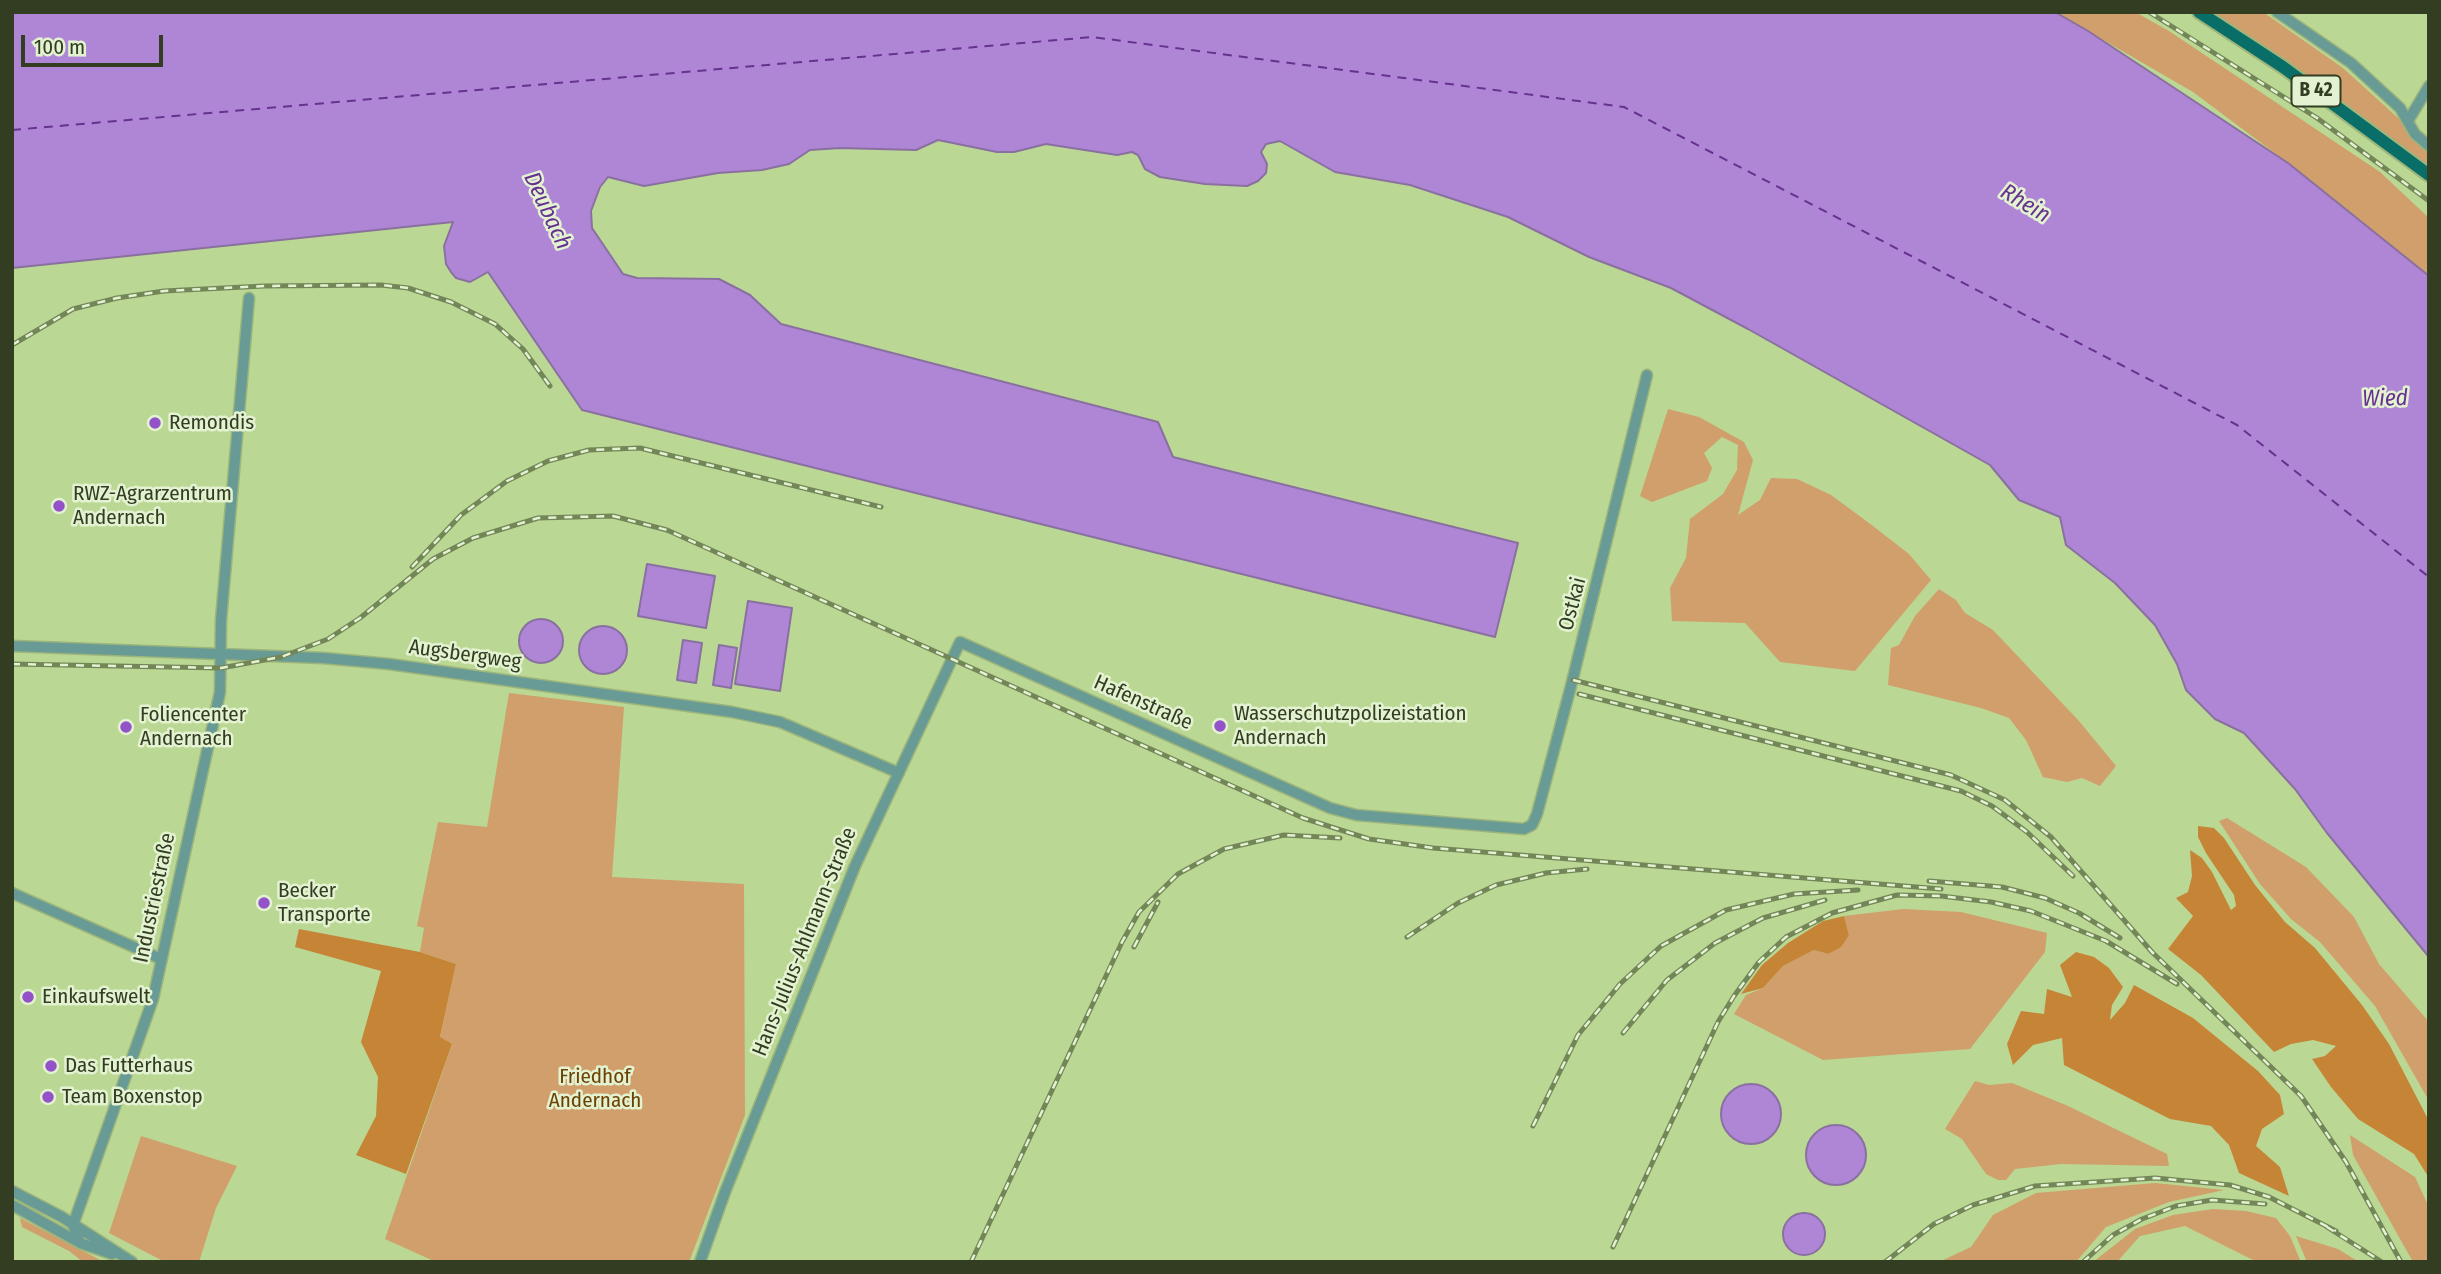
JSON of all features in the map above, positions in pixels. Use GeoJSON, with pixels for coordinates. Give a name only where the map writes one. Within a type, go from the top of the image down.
{"type":"FeatureCollection","features":[{"type":"Feature","properties":{"kind":"main road","name":"B 42"},"geometry":{"type":"LineString","coordinates":[[2199,12],[2283,67],[2429,175]]}},
{"type":"Feature","properties":{"kind":"street"},"geometry":{"type":"LineString","coordinates":[[2277,12],[2351,63],[2400,108],[2429,146]]}},
{"type":"Feature","properties":{"kind":"street"},"geometry":{"type":"LineString","coordinates":[[2408,121],[2429,86]]}},
{"type":"Feature","properties":{"kind":"street","name":"Industriestraße"},"geometry":{"type":"LineString","coordinates":[[73,1225],[153,999],[220,692],[220,620],[249,298]]}},
{"type":"Feature","properties":{"kind":"street","name":"Ostkai"},"geometry":{"type":"LineString","coordinates":[[1517,830],[1532,825],[1537,814],[1606,552],[1647,375]]}},
{"type":"Feature","properties":{"kind":"street","name":"Hafenstraße"},"geometry":{"type":"LineString","coordinates":[[960,642],[1329,808],[1356,815],[1517,830]]}},
{"type":"Feature","properties":{"kind":"street","name":"Hans-Julius-Ahlmann-Straße"},"geometry":{"type":"LineString","coordinates":[[700,1262],[819,953],[866,841],[960,642]]}},
{"type":"Feature","properties":{"kind":"street","name":"Augsbergweg"},"geometry":{"type":"LineString","coordinates":[[12,646],[221,653],[389,664],[732,712],[780,722],[899,773]]}},
{"type":"Feature","properties":{"kind":"street"},"geometry":{"type":"LineString","coordinates":[[12,893],[161,958]]}},
{"type":"Feature","properties":{"kind":"street"},"geometry":{"type":"LineString","coordinates":[[12,1191],[132,1262]]}},
{"type":"Feature","properties":{"kind":"street"},"geometry":{"type":"LineString","coordinates":[[12,1205],[80,1243],[118,1255]]}},
{"type":"Feature","properties":{"kind":"street"},"geometry":{"type":"LineString","coordinates":[[52,1226],[67,1228],[73,1225]]}},
{"type":"Feature","properties":{"kind":"street"},"geometry":{"type":"LineString","coordinates":[[73,1225],[80,1243]]}},
{"type":"Feature","properties":{"kind":"green space"},"geometry":{"type":"Polygon","coordinates":[[[2055,12],[2135,12],[2169,31],[2380,172],[2429,218],[2429,276],[2288,163],[2193,92],[2055,12]]]}},
{"type":"Feature","properties":{"kind":"green space"},"geometry":{"type":"Polygon","coordinates":[[[2211,12],[2263,12],[2343,68],[2429,146],[2429,167],[2332,94],[2211,12]]]}},
{"type":"Feature","properties":{"kind":"green space"},"geometry":{"type":"Polygon","coordinates":[[[1668,409],[1699,417],[1744,442],[1753,460],[1738,515],[1760,500],[1771,478],[1797,479],[1831,495],[1869,523],[1909,554],[1931,580],[1855,671],[1780,662],[1745,623],[1672,621],[1670,588],[1686,558],[1690,519],[1723,494],[1737,470],[1738,445],[1722,437],[1704,453],[1712,468],[1707,481],[1652,502],[1640,496],[1668,409]]]}},
{"type":"Feature","properties":{"kind":"green space"},"geometry":{"type":"Polygon","coordinates":[[[1939,589],[1956,600],[1965,613],[1993,630],[2079,721],[2116,766],[2100,786],[2082,778],[2067,782],[2043,777],[2026,740],[2009,718],[1981,708],[1888,685],[1891,648],[1899,645],[1915,616],[1939,589]]]}},
{"type":"Feature","properties":{"kind":"green space","name":"Friedhof Andernach"},"geometry":{"type":"Polygon","coordinates":[[[509,693],[624,707],[612,877],[744,884],[745,1115],[689,1262],[436,1262],[385,1239],[452,1044],[440,1038],[456,964],[420,952],[424,928],[417,926],[438,822],[487,827],[509,693]]]}},
{"type":"Feature","properties":{"kind":"green space"},"geometry":{"type":"Polygon","coordinates":[[[2227,818],[2306,867],[2354,917],[2379,964],[2429,1022],[2429,1101],[2375,1006],[2320,942],[2291,919],[2260,884],[2219,821],[2227,818]]]}},
{"type":"Feature","properties":{"kind":"green space"},"geometry":{"type":"Polygon","coordinates":[[[1903,909],[1961,912],[2047,933],[2045,952],[1970,1049],[1823,1060],[1734,1014],[1746,995],[1763,988],[1783,966],[1814,950],[1828,954],[1849,935],[1844,916],[1903,909]]]}},
{"type":"Feature","properties":{"kind":"green space"},"geometry":{"type":"Polygon","coordinates":[[[1975,1081],[1989,1085],[2012,1083],[2068,1106],[2167,1154],[2169,1166],[2061,1164],[2015,1169],[2006,1180],[1998,1180],[1986,1174],[1962,1139],[1945,1129],[1975,1081]]]}},
{"type":"Feature","properties":{"kind":"green space"},"geometry":{"type":"Polygon","coordinates":[[[2350,1135],[2415,1177],[2429,1207],[2429,1262],[2413,1262],[2353,1155],[2350,1135]]]}},
{"type":"Feature","properties":{"kind":"green space"},"geometry":{"type":"Polygon","coordinates":[[[141,1136],[237,1166],[216,1208],[199,1262],[165,1262],[109,1233],[141,1136]]]}},
{"type":"Feature","properties":{"kind":"green space"},"geometry":{"type":"Polygon","coordinates":[[[2155,1183],[2224,1190],[2169,1202],[2106,1227],[2076,1262],[1939,1262],[1971,1247],[1993,1215],[2036,1193],[2155,1183]]]}},
{"type":"Feature","properties":{"kind":"green space"},"geometry":{"type":"Polygon","coordinates":[[[2213,1209],[2246,1211],[2276,1218],[2290,1236],[2301,1262],[2257,1262],[2185,1226],[2140,1236],[2117,1262],[2093,1262],[2135,1229],[2173,1215],[2213,1209]]]}},
{"type":"Feature","properties":{"kind":"green space"},"geometry":{"type":"Polygon","coordinates":[[[20,1218],[104,1262],[83,1262],[69,1251],[22,1227],[20,1218]]]}},
{"type":"Feature","properties":{"kind":"green space"},"geometry":{"type":"Polygon","coordinates":[[[2296,1236],[2338,1249],[2359,1262],[2307,1262],[2296,1236]]]}},
{"type":"Feature","properties":{"kind":"shaded area"},"geometry":{"type":"Polygon","coordinates":[[[2198,826],[2214,828],[2224,838],[2255,885],[2285,922],[2315,948],[2362,1005],[2389,1044],[2429,1121],[2429,1178],[2414,1154],[2358,1119],[2331,1087],[2312,1059],[2325,1056],[2336,1046],[2313,1040],[2291,1044],[2274,1052],[2201,975],[2168,949],[2193,916],[2176,898],[2188,892],[2192,876],[2190,850],[2202,858],[2212,872],[2231,910],[2236,906],[2234,895],[2198,837],[2198,826]]]}},
{"type":"Feature","properties":{"kind":"shaded area"},"geometry":{"type":"Polygon","coordinates":[[[1844,916],[1849,935],[1841,947],[1828,954],[1814,950],[1783,966],[1763,988],[1741,994],[1762,965],[1788,943],[1823,921],[1844,916]]]}},
{"type":"Feature","properties":{"kind":"shaded area"},"geometry":{"type":"Polygon","coordinates":[[[299,929],[420,952],[456,964],[440,1037],[452,1044],[406,1174],[356,1155],[376,1116],[378,1077],[361,1042],[381,971],[295,947],[299,929]]]}},
{"type":"Feature","properties":{"kind":"shaded area"},"geometry":{"type":"Polygon","coordinates":[[[2076,952],[2094,957],[2109,968],[2123,987],[2112,1005],[2110,1020],[2125,1003],[2134,985],[2193,1018],[2258,1071],[2280,1095],[2284,1114],[2262,1129],[2256,1146],[2280,1167],[2289,1196],[2239,1173],[2229,1145],[2211,1126],[2170,1119],[2064,1065],[2062,1038],[2033,1045],[2013,1065],[2007,1044],[2021,1011],[2044,1014],[2047,989],[2072,997],[2060,965],[2076,952]]]}},
{"type":"Feature","properties":{"kind":"water"},"geometry":{"type":"Polygon","coordinates":[[[12,12],[2055,12],[2288,163],[2429,276],[2429,957],[2327,833],[2295,789],[2244,733],[2215,719],[2186,690],[2177,664],[2155,625],[2115,583],[2066,545],[2060,517],[2019,500],[1990,465],[1748,329],[1671,288],[1589,257],[1508,217],[1410,185],[1335,172],[1280,141],[1266,144],[1261,152],[1267,164],[1266,173],[1247,186],[1205,184],[1160,177],[1145,169],[1138,155],[1132,152],[1117,155],[1046,144],[1014,152],[997,152],[938,140],[916,150],[810,150],[789,164],[762,170],[718,173],[644,186],[608,177],[600,187],[591,211],[592,228],[623,274],[637,278],[719,279],[750,295],[781,324],[1158,422],[1173,457],[1518,543],[1495,637],[582,410],[488,272],[470,282],[456,278],[451,272],[446,264],[444,246],[453,222],[12,268],[12,12]]]}},
{"type":"Feature","properties":{"kind":"water"},"geometry":{"type":"Polygon","coordinates":[[[647,564],[715,576],[706,628],[638,616],[647,564]]]}},
{"type":"Feature","properties":{"kind":"water"},"geometry":{"type":"Polygon","coordinates":[[[748,601],[792,608],[780,691],[735,684],[748,601]]]}},
{"type":"Feature","properties":{"kind":"water"},"geometry":{"type":"Polygon","coordinates":[[[541,619],[550,620],[557,625],[562,632],[562,650],[557,657],[550,662],[541,663],[532,662],[525,657],[520,650],[519,641],[520,632],[525,625],[532,620],[541,619]]]}},
{"type":"Feature","properties":{"kind":"water"},"geometry":{"type":"Polygon","coordinates":[[[603,626],[620,633],[627,650],[620,667],[603,674],[586,667],[579,650],[586,633],[603,626]]]}},
{"type":"Feature","properties":{"kind":"water"},"geometry":{"type":"Polygon","coordinates":[[[683,640],[702,643],[696,683],[677,680],[683,640]]]}},
{"type":"Feature","properties":{"kind":"water"},"geometry":{"type":"Polygon","coordinates":[[[719,645],[737,648],[731,688],[713,685],[719,645]]]}},
{"type":"Feature","properties":{"kind":"water"},"geometry":{"type":"Polygon","coordinates":[[[1745,1084],[1757,1084],[1776,1097],[1781,1114],[1779,1126],[1768,1139],[1757,1144],[1745,1144],[1726,1131],[1721,1120],[1721,1108],[1734,1089],[1745,1084]]]}},
{"type":"Feature","properties":{"kind":"water"},"geometry":{"type":"Polygon","coordinates":[[[1830,1125],[1842,1125],[1861,1138],[1866,1155],[1864,1167],[1853,1180],[1842,1185],[1830,1185],[1811,1172],[1806,1161],[1806,1149],[1819,1130],[1830,1125]]]}},
{"type":"Feature","properties":{"kind":"water"},"geometry":{"type":"Polygon","coordinates":[[[1804,1213],[1819,1219],[1825,1234],[1819,1249],[1804,1255],[1789,1249],[1783,1234],[1789,1219],[1804,1213]]]}},
{"type":"Feature","properties":{"kind":"ferry route"},"geometry":{"type":"LineString","coordinates":[[12,130],[1092,37],[1624,107],[2237,425],[2429,577]]}},
{"type":"Feature","properties":{"kind":"railway"},"geometry":{"type":"LineString","coordinates":[[2149,12],[2317,118],[2429,201]]}},
{"type":"Feature","properties":{"kind":"railway"},"geometry":{"type":"LineString","coordinates":[[12,345],[73,309],[117,298],[164,291],[264,286],[381,285],[408,288],[451,302],[495,324],[523,349],[550,386]]}},
{"type":"Feature","properties":{"kind":"railway"},"geometry":{"type":"LineString","coordinates":[[412,567],[461,515],[507,481],[548,461],[589,450],[640,448],[881,507]]}},
{"type":"Feature","properties":{"kind":"railway"},"geometry":{"type":"LineString","coordinates":[[12,664],[221,668],[281,657],[328,639],[360,618],[433,559],[473,538],[538,518],[613,516],[667,530],[1303,818],[1369,839],[1433,848],[1941,889]]}},
{"type":"Feature","properties":{"kind":"railway"},"geometry":{"type":"LineString","coordinates":[[1573,680],[1951,775],[2005,800],[2051,837],[2152,952],[2301,1096],[2346,1162],[2401,1262]]}},
{"type":"Feature","properties":{"kind":"railway"},"geometry":{"type":"LineString","coordinates":[[1579,694],[1961,791],[1992,806],[2027,832],[2073,876]]}},
{"type":"Feature","properties":{"kind":"railway"},"geometry":{"type":"LineString","coordinates":[[971,1262],[1122,942],[1139,912],[1178,874],[1224,849],[1284,835],[1340,838]]}},
{"type":"Feature","properties":{"kind":"railway"},"geometry":{"type":"LineString","coordinates":[[1407,937],[1458,903],[1496,885],[1546,873],[1587,869]]}},
{"type":"Feature","properties":{"kind":"railway"},"geometry":{"type":"LineString","coordinates":[[1929,881],[2002,887],[2045,898],[2079,913],[2120,938]]}},
{"type":"Feature","properties":{"kind":"railway"},"geometry":{"type":"LineString","coordinates":[[1533,1126],[1578,1035],[1620,984],[1661,946],[1726,910],[1794,894],[1858,890]]}},
{"type":"Feature","properties":{"kind":"railway"},"geometry":{"type":"LineString","coordinates":[[1613,1247],[1718,1022],[1734,996],[1759,962],[1786,937],[1832,913],[1897,895],[1941,896],[1991,902],[2031,911],[2106,941],[2177,984]]}},
{"type":"Feature","properties":{"kind":"railway"},"geometry":{"type":"LineString","coordinates":[[1623,1033],[1667,980],[1715,943],[1763,918],[1825,900]]}},
{"type":"Feature","properties":{"kind":"railway"},"geometry":{"type":"LineString","coordinates":[[1134,947],[1158,902]]}},
{"type":"Feature","properties":{"kind":"railway"},"geometry":{"type":"LineString","coordinates":[[1885,1262],[1934,1224],[1973,1205],[2035,1186],[2155,1178],[2230,1185],[2269,1197],[2336,1231]]}},
{"type":"Feature","properties":{"kind":"railway"},"geometry":{"type":"LineString","coordinates":[[2083,1262],[2113,1235],[2142,1219],[2176,1206],[2212,1200],[2265,1204]]}},
{"type":"Feature","properties":{"kind":"railway"},"geometry":{"type":"LineString","coordinates":[[2327,1227],[2382,1262]]}},
{"type":"Feature","properties":{"kind":"place","name":"Remondis"},"geometry":{"type":"Point","coordinates":[155,423]}},
{"type":"Feature","properties":{"kind":"place","name":"RWZ-Agrarzentrum Andernach"},"geometry":{"type":"Point","coordinates":[59,506]}},
{"type":"Feature","properties":{"kind":"place","name":"Wasserschutzpolizeistation Andernach"},"geometry":{"type":"Point","coordinates":[1220,726]}},
{"type":"Feature","properties":{"kind":"place","name":"Foliencenter Andernach"},"geometry":{"type":"Point","coordinates":[126,727]}},
{"type":"Feature","properties":{"kind":"place","name":"Becker Transporte"},"geometry":{"type":"Point","coordinates":[264,903]}},
{"type":"Feature","properties":{"kind":"place","name":"Einkaufswelt"},"geometry":{"type":"Point","coordinates":[28,997]}},
{"type":"Feature","properties":{"kind":"place","name":"Das Futterhaus"},"geometry":{"type":"Point","coordinates":[51,1066]}},
{"type":"Feature","properties":{"kind":"place","name":"Team Boxenstop"},"geometry":{"type":"Point","coordinates":[48,1097]}},
{"type":"Feature","properties":{"kind":"water label","name":"Rhein"},"geometry":{"type":"Point","coordinates":[2025,204]}},
{"type":"Feature","properties":{"kind":"water label","name":"Deubach"},"geometry":{"type":"Point","coordinates":[547,211]}},
{"type":"Feature","properties":{"kind":"water label","name":"Wied"},"geometry":{"type":"Point","coordinates":[2385,399]}}]}
